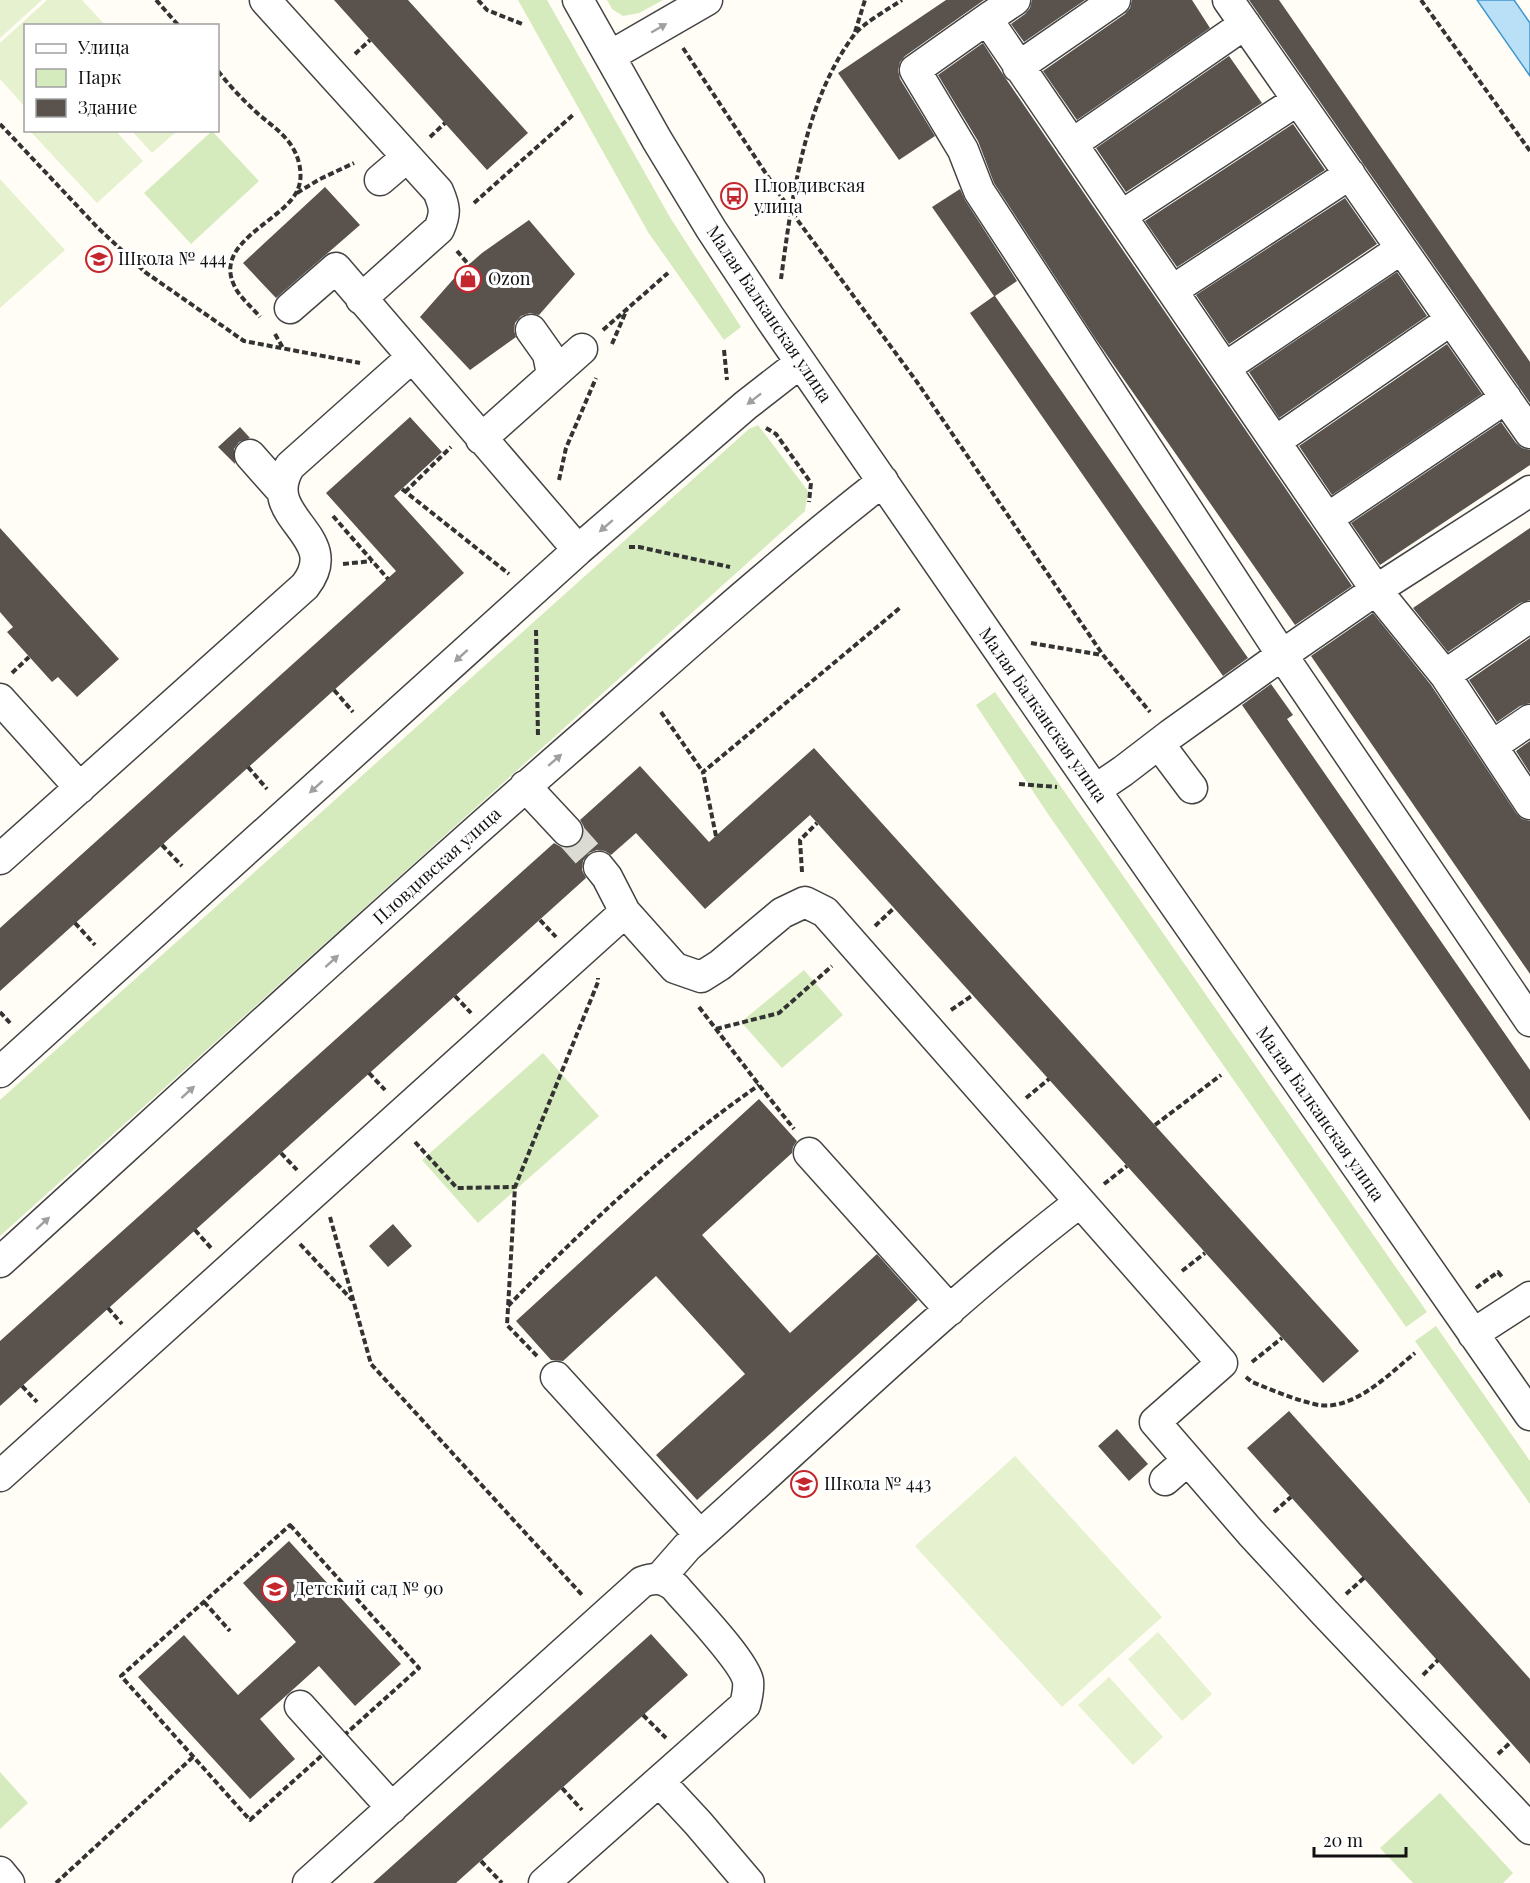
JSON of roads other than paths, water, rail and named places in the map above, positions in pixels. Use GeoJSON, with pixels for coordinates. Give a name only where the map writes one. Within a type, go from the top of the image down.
{"type":"FeatureCollection","features":[{"type":"Feature","properties":{"kind":"street"},"geometry":{"type":"LineString","coordinates":[[266,0],[394,168],[438,191],[443,203],[445,216],[439,230],[361,299]]}},
{"type":"Feature","properties":{"kind":"street","name":"Малая Балканская улица"},"geometry":{"type":"LineString","coordinates":[[578,0],[657,140],[711,229],[800,363],[1530,1415]]}},
{"type":"Feature","properties":{"kind":"street"},"geometry":{"type":"LineString","coordinates":[[610,56],[707,0]]}},
{"type":"Feature","properties":{"kind":"street"},"geometry":{"type":"LineString","coordinates":[[1015,0],[915,70],[963,150],[978,191],[1282,655],[1530,1021]]}},
{"type":"Feature","properties":{"kind":"street"},"geometry":{"type":"LineString","coordinates":[[1018,67],[1115,0]]}},
{"type":"Feature","properties":{"kind":"street"},"geometry":{"type":"LineString","coordinates":[[1228,0],[1530,432]]}},
{"type":"Feature","properties":{"kind":"street"},"geometry":{"type":"LineString","coordinates":[[987,19],[1376,590],[1445,675],[1530,804]]}},
{"type":"Feature","properties":{"kind":"street"},"geometry":{"type":"LineString","coordinates":[[1072,144],[1245,24]]}},
{"type":"Feature","properties":{"kind":"street"},"geometry":{"type":"LineString","coordinates":[[1121,216],[1298,100]]}},
{"type":"Feature","properties":{"kind":"street"},"geometry":{"type":"LineString","coordinates":[[1173,290],[1350,174]]}},
{"type":"Feature","properties":{"kind":"street"},"geometry":{"type":"LineString","coordinates":[[1226,368],[1401,249]]}},
{"type":"Feature","properties":{"kind":"street"},"geometry":{"type":"LineString","coordinates":[[279,316],[336,268],[361,299],[403,364],[476,433],[578,550]]}},
{"type":"Feature","properties":{"kind":"street"},"geometry":{"type":"LineString","coordinates":[[1276,441],[1451,320]]}},
{"type":"Feature","properties":{"kind":"street"},"geometry":{"type":"LineString","coordinates":[[531,330],[548,354],[552,374]]}},
{"type":"Feature","properties":{"kind":"street"},"geometry":{"type":"LineString","coordinates":[[476,433],[552,374],[597,356]]}},
{"type":"Feature","properties":{"kind":"street"},"geometry":{"type":"LineString","coordinates":[[0,1072],[578,550],[746,405],[800,363]]}},
{"type":"Feature","properties":{"kind":"street"},"geometry":{"type":"LineString","coordinates":[[281,490],[284,476],[290,466],[403,364]]}},
{"type":"Feature","properties":{"kind":"street"},"geometry":{"type":"LineString","coordinates":[[1328,518],[1506,398]]}},
{"type":"Feature","properties":{"kind":"street"},"geometry":{"type":"LineString","coordinates":[[0,859],[305,586],[312,576],[315,567],[313,545],[289,512],[281,490],[250,455]]}},
{"type":"Feature","properties":{"kind":"street","name":"Пловдивская улица"},"geometry":{"type":"LineString","coordinates":[[0,1262],[534,779],[766,576],[883,481]]}},
{"type":"Feature","properties":{"kind":"street"},"geometry":{"type":"LineString","coordinates":[[1095,790],[1376,590],[1530,491]]}},
{"type":"Feature","properties":{"kind":"street"},"geometry":{"type":"LineString","coordinates":[[1445,675],[1530,616]]}},
{"type":"Feature","properties":{"kind":"street"},"geometry":{"type":"LineString","coordinates":[[0,699],[80,788]]}},
{"type":"Feature","properties":{"kind":"street"},"geometry":{"type":"LineString","coordinates":[[1492,746],[1530,720]]}},
{"type":"Feature","properties":{"kind":"street"},"geometry":{"type":"LineString","coordinates":[[1164,740],[1192,788]]}},
{"type":"Feature","properties":{"kind":"street"},"geometry":{"type":"LineString","coordinates":[[534,779],[567,831]]}},
{"type":"Feature","properties":{"kind":"street"},"geometry":{"type":"LineString","coordinates":[[598,867],[607,877],[625,912],[675,968],[700,977],[720,965],[782,913],[805,902],[825,912],[1080,1202],[1231,1368],[1155,1422],[1251,1533],[1530,1829]]}},
{"type":"Feature","properties":{"kind":"street"},"geometry":{"type":"LineString","coordinates":[[0,1476],[600,932],[625,912]]}},
{"type":"Feature","properties":{"kind":"street"},"geometry":{"type":"LineString","coordinates":[[809,1153],[950,1310]]}},
{"type":"Feature","properties":{"kind":"street"},"geometry":{"type":"LineString","coordinates":[[659,1579],[687,1547],[950,1310],[1023,1246],[1080,1202]]}},
{"type":"Feature","properties":{"kind":"street"},"geometry":{"type":"LineString","coordinates":[[1473,1334],[1530,1297]]}},
{"type":"Feature","properties":{"kind":"street"},"geometry":{"type":"LineString","coordinates":[[556,1377],[700,1536]]}},
{"type":"Feature","properties":{"kind":"street"},"geometry":{"type":"LineString","coordinates":[[1165,1480],[1188,1460]]}},
{"type":"Feature","properties":{"kind":"street"},"geometry":{"type":"LineString","coordinates":[[308,1883],[642,1582],[650,1579],[667,1581],[675,1587],[738,1661],[748,1680],[748,1693],[744,1705],[544,1883]]}},
{"type":"Feature","properties":{"kind":"street"},"geometry":{"type":"LineString","coordinates":[[300,1706],[392,1808]]}},
{"type":"Feature","properties":{"kind":"street"},"geometry":{"type":"LineString","coordinates":[[659,1781],[707,1815],[735,1878]]}},
{"type":"Feature","properties":{"kind":"street"},"geometry":{"type":"LineString","coordinates":[[0,1872],[9,1883]]}},
{"type":"Feature","properties":{"kind":"water"},"geometry":{"type":"Polygon","coordinates":[[[1477,0],[1514,0],[1530,23],[1530,76],[1477,0]]]}},
{"type":"Feature","properties":{"kind":"tunnel"},"geometry":{"type":"LineString","coordinates":[[567,831],[599,867]]}},
{"type":"Feature","properties":{"kind":"place","name":"Пловдивская улица"},"geometry":{"type":"Point","coordinates":[734,196]}},
{"type":"Feature","properties":{"kind":"place","name":"Школа № 444"},"geometry":{"type":"Point","coordinates":[99,259]}},
{"type":"Feature","properties":{"kind":"place","name":"Ozon"},"geometry":{"type":"Point","coordinates":[468,279]}},
{"type":"Feature","properties":{"kind":"place","name":"Школа № 443"},"geometry":{"type":"Point","coordinates":[804,1484]}},
{"type":"Feature","properties":{"kind":"place","name":"Детский сад № 90"},"geometry":{"type":"Point","coordinates":[275,1589]}}]}
